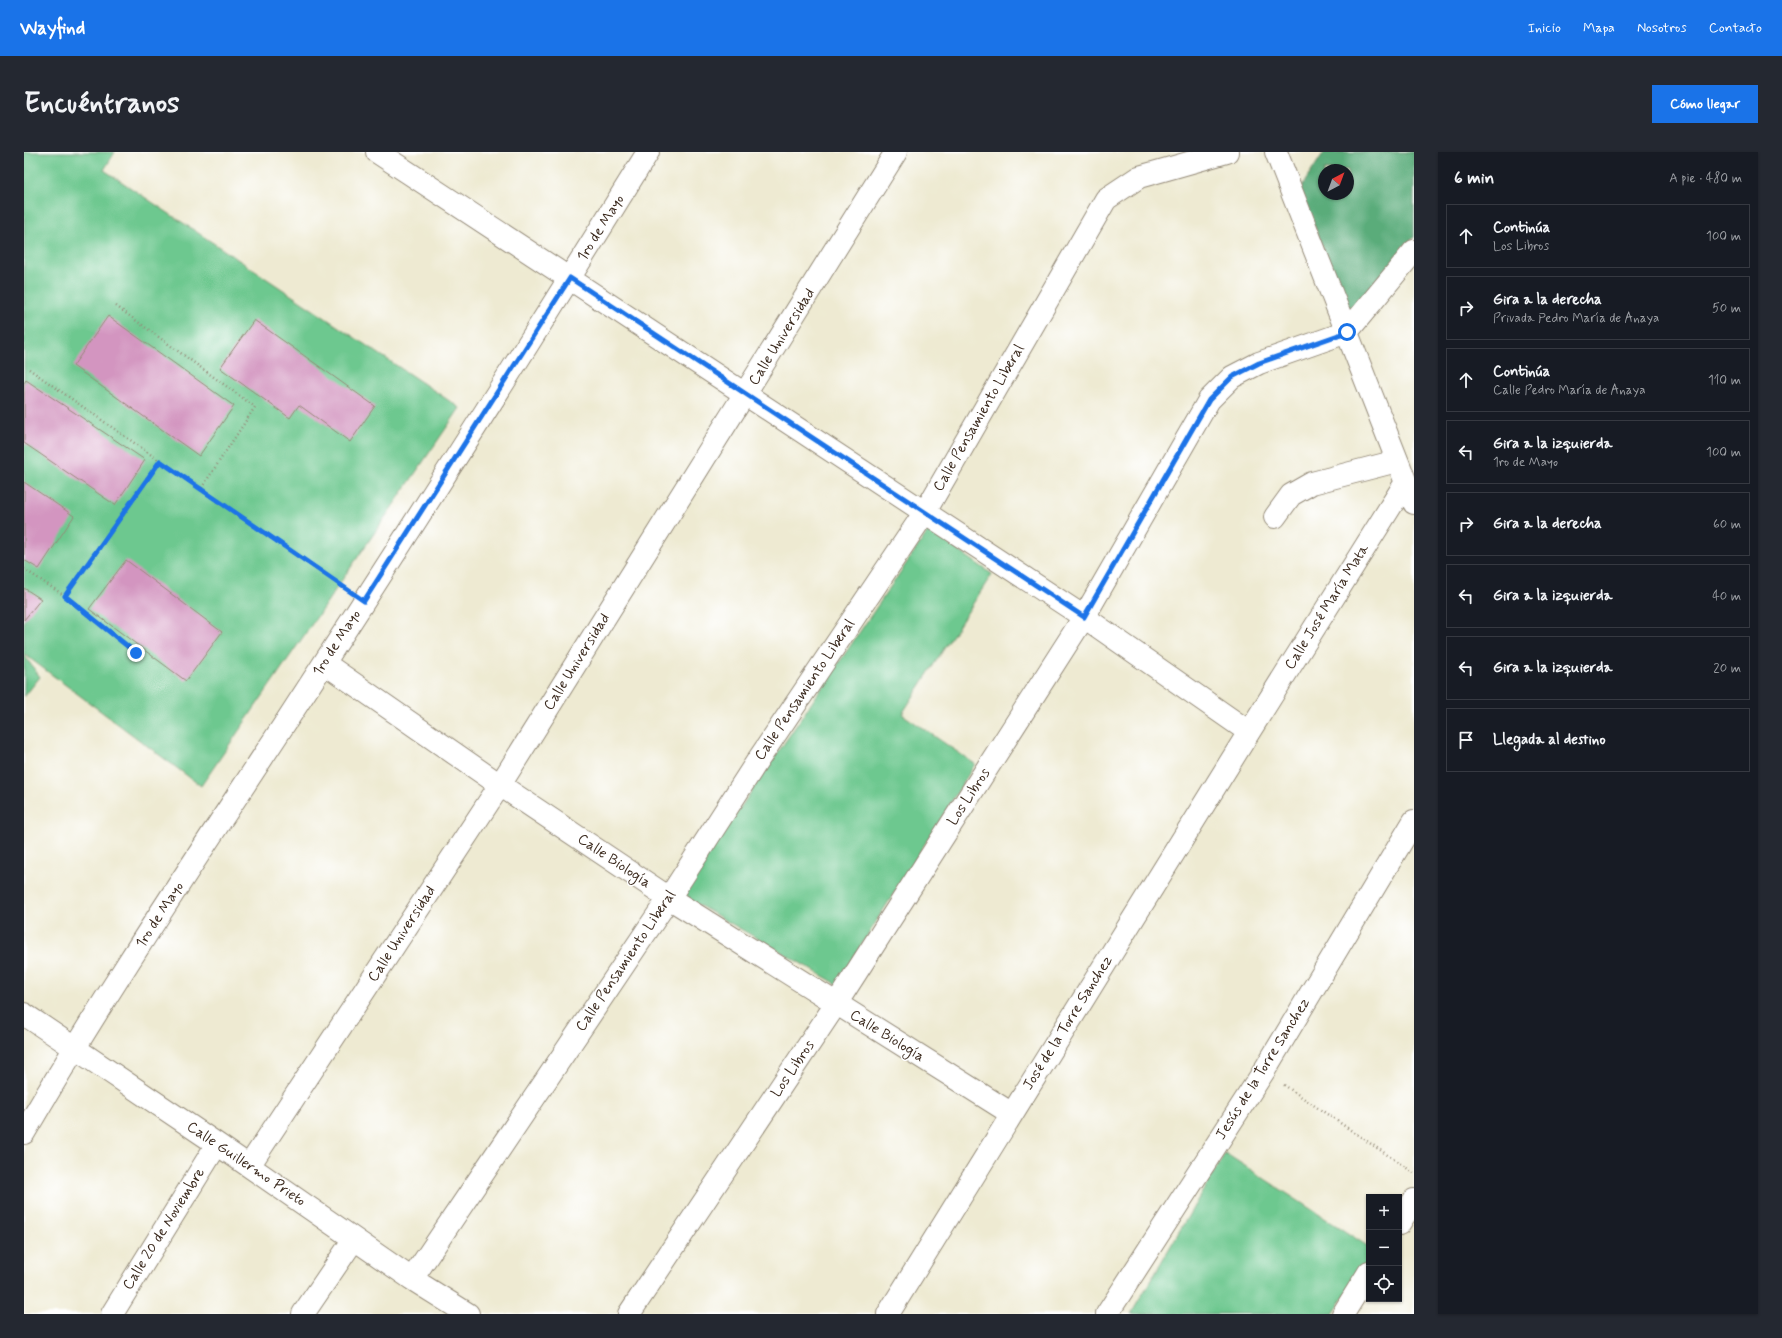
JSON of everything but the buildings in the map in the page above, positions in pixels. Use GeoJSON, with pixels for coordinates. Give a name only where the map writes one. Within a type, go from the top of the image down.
{"type":"FeatureCollection","features":[{"type":"Feature","properties":{"kind":"street"},"geometry":{"type":"LineString","coordinates":[[377,152],[1084,617],[1249,732]]}},
{"type":"Feature","properties":{"kind":"street","name":"1ro de Mayo"},"geometry":{"type":"LineString","coordinates":[[24,1133],[74,1048],[364,601],[570,278],[648,152]]}},
{"type":"Feature","properties":{"kind":"street","name":"Calle Universidad"},"geometry":{"type":"LineString","coordinates":[[249,1166],[500,785],[896,152]]}},
{"type":"Feature","properties":{"kind":"street","name":"Calle Pensamiento Liberal"},"geometry":{"type":"LineString","coordinates":[[412,1279],[925,512],[1106,199],[1139,177],[1227,152]]}},
{"type":"Feature","properties":{"kind":"street"},"geometry":{"type":"LineString","coordinates":[[1276,152],[1414,503]]}},
{"type":"Feature","properties":{"kind":"street"},"geometry":{"type":"LineString","coordinates":[[1347,332],[1414,251]]}},
{"type":"Feature","properties":{"kind":"street","name":"Los Libros"},"geometry":{"type":"LineString","coordinates":[[629,1314],[836,1004],[1084,617],[1209,400],[1232,377],[1259,363],[1347,332]]}},
{"type":"Feature","properties":{"kind":"street"},"geometry":{"type":"LineString","coordinates":[[1275,517],[1291,495],[1312,483],[1397,461]]}},
{"type":"Feature","properties":{"kind":"street","name":"Calle José María Mata"},"geometry":{"type":"LineString","coordinates":[[1249,732],[1406,482]]}},
{"type":"Feature","properties":{"kind":"street","name":"Calle Biología"},"geometry":{"type":"LineString","coordinates":[[324,663],[500,785],[668,898],[1012,1114]]}},
{"type":"Feature","properties":{"kind":"street","name":"José de la Torre Sanchez"},"geometry":{"type":"LineString","coordinates":[[888,1314],[1249,732]]}},
{"type":"Feature","properties":{"kind":"street","name":"Jesús de la Torre Sanchez"},"geometry":{"type":"LineString","coordinates":[[1106,1314],[1264,1071],[1414,821]]}},
{"type":"Feature","properties":{"kind":"street","name":"Calle Guillermo Prieto"},"geometry":{"type":"LineString","coordinates":[[24,1014],[217,1144],[412,1279],[468,1314]]}},
{"type":"Feature","properties":{"kind":"street","name":"Calle 20 de Noviembre"},"geometry":{"type":"LineString","coordinates":[[112,1314],[217,1144]]}},
{"type":"Feature","properties":{"kind":"street"},"geometry":{"type":"LineString","coordinates":[[1402,1219],[1414,1200]]}},
{"type":"Feature","properties":{"kind":"street"},"geometry":{"type":"LineString","coordinates":[[303,1314],[354,1239]]}},
{"type":"Feature","properties":{"kind":"street"},"geometry":{"type":"LineString","coordinates":[[1343,1314],[1366,1277]]}},
{"type":"Feature","properties":{"kind":"path"},"geometry":{"type":"LineString","coordinates":[[116,306],[255,407],[200,489]]}},
{"type":"Feature","properties":{"kind":"path"},"geometry":{"type":"LineString","coordinates":[[29,369],[200,489],[364,601]]}},
{"type":"Feature","properties":{"kind":"path"},"geometry":{"type":"LineString","coordinates":[[65,596],[160,461]]}},
{"type":"Feature","properties":{"kind":"path"},"geometry":{"type":"LineString","coordinates":[[24,568],[65,596],[136,653]]}},
{"type":"Feature","properties":{"kind":"path"},"geometry":{"type":"LineString","coordinates":[[1264,1071],[1414,1173]]}},
{"type":"Feature","properties":{"kind":"green space"},"geometry":{"type":"Polygon","coordinates":[[[24,152],[115,152],[104,170],[460,408],[201,786],[24,654],[24,152]]]}},
{"type":"Feature","properties":{"kind":"green space"},"geometry":{"type":"Polygon","coordinates":[[[1324,152],[1414,152],[1414,237],[1349,316],[1300,189],[1324,152]]]}},
{"type":"Feature","properties":{"kind":"green space"},"geometry":{"type":"Polygon","coordinates":[[[929,530],[992,574],[902,714],[975,764],[837,984],[681,895],[929,530]]]}},
{"type":"Feature","properties":{"kind":"green space"},"geometry":{"type":"Polygon","coordinates":[[[24,655],[40,677],[24,697],[24,655]]]}},
{"type":"Feature","properties":{"kind":"green space"},"geometry":{"type":"Polygon","coordinates":[[[1225,1153],[1366,1245],[1366,1262],[1333,1314],[1131,1314],[1225,1153]]]}},
{"type":"Feature","properties":{"kind":"route"},"geometry":{"type":"LineString","coordinates":[[136,653],[65,596],[160,461],[364,601],[570,278],[1084,617],[1209,400],[1232,377],[1259,363],[1347,332]]}}]}
